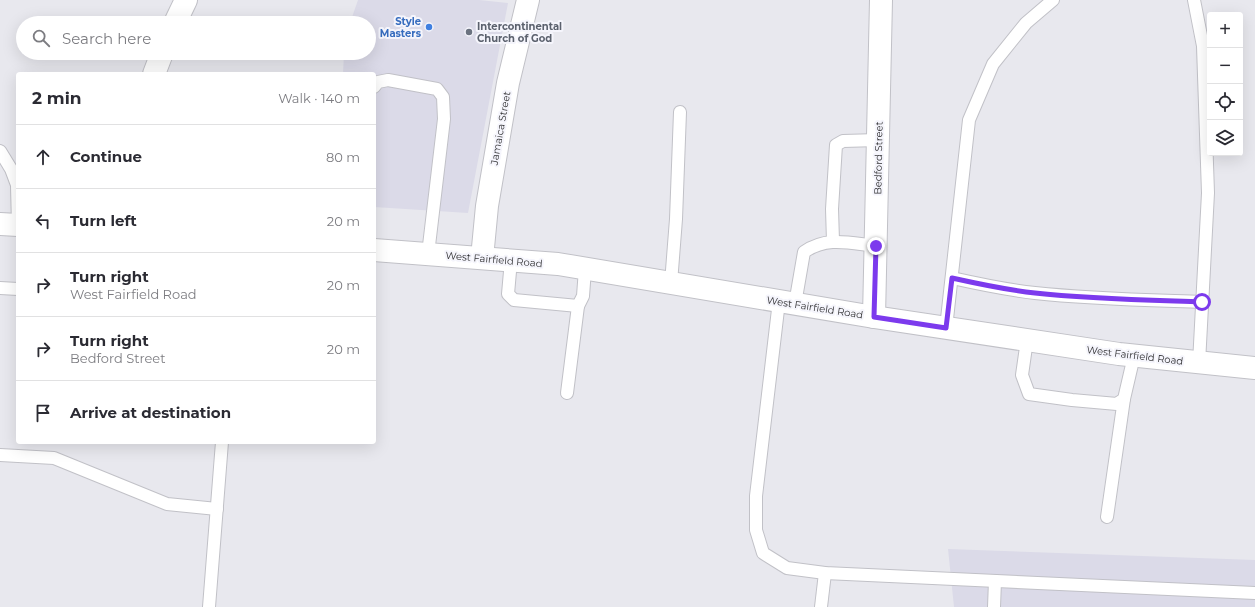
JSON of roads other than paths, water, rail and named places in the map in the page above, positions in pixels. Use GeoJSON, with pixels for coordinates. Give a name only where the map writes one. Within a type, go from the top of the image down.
{"type":"FeatureCollection","features":[{"type":"Feature","properties":{"kind":"main road"},"geometry":{"type":"LineString","coordinates":[[178,16],[186,0]]}},
{"type":"Feature","properties":{"kind":"main road","name":"Jamaica Street"},"geometry":{"type":"LineString","coordinates":[[482,258],[487,206],[507,90],[528,0]]}},
{"type":"Feature","properties":{"kind":"main road","name":"Bedford Street"},"geometry":{"type":"LineString","coordinates":[[874,317],[881,0]]}},
{"type":"Feature","properties":{"kind":"main road"},"geometry":{"type":"LineString","coordinates":[[155,72],[159,60]]}},
{"type":"Feature","properties":{"kind":"main road"},"geometry":{"type":"LineString","coordinates":[[0,224],[16,225]]}},
{"type":"Feature","properties":{"kind":"main road","name":"West Fairfield Road"},"geometry":{"type":"LineString","coordinates":[[376,250],[558,264],[946,328],[1134,356],[1255,368]]}},
{"type":"Feature","properties":{"kind":"lane"},"geometry":{"type":"LineString","coordinates":[[946,328],[969,120],[993,64],[1026,23],[1053,0]]}},
{"type":"Feature","properties":{"kind":"lane"},"geometry":{"type":"LineString","coordinates":[[1194,0],[1203,46],[1208,185],[1199,363]]}},
{"type":"Feature","properties":{"kind":"lane"},"geometry":{"type":"LineString","coordinates":[[376,84],[378,82],[388,80],[437,88],[443,97],[444,119],[428,254]]}},
{"type":"Feature","properties":{"kind":"lane"},"geometry":{"type":"LineString","coordinates":[[671,283],[676,219],[680,112]]}},
{"type":"Feature","properties":{"kind":"lane"},"geometry":{"type":"LineString","coordinates":[[833,241],[832,208],[836,145],[843,141],[878,140]]}},
{"type":"Feature","properties":{"kind":"lane"},"geometry":{"type":"LineString","coordinates":[[0,151],[11,168],[16,182]]}},
{"type":"Feature","properties":{"kind":"lane"},"geometry":{"type":"LineString","coordinates":[[876,246],[833,241],[813,246],[804,252],[787,302],[756,496],[756,530],[763,552],[787,568],[825,573],[1255,593]]}},
{"type":"Feature","properties":{"kind":"lane"},"geometry":{"type":"LineString","coordinates":[[511,260],[508,294],[514,300],[578,306]]}},
{"type":"Feature","properties":{"kind":"lane"},"geometry":{"type":"LineString","coordinates":[[567,393],[578,306],[583,296],[585,269]]}},
{"type":"Feature","properties":{"kind":"lane"},"geometry":{"type":"LineString","coordinates":[[952,278],[1034,293],[1084,297],[1202,302]]}},
{"type":"Feature","properties":{"kind":"lane"},"geometry":{"type":"LineString","coordinates":[[0,288],[16,289]]}},
{"type":"Feature","properties":{"kind":"lane"},"geometry":{"type":"LineString","coordinates":[[1027,340],[1022,375],[1029,394],[1117,404],[1124,399]]}},
{"type":"Feature","properties":{"kind":"lane"},"geometry":{"type":"LineString","coordinates":[[1107,517],[1124,399],[1134,356]]}},
{"type":"Feature","properties":{"kind":"lane"},"geometry":{"type":"LineString","coordinates":[[209,607],[222,444]]}},
{"type":"Feature","properties":{"kind":"lane"},"geometry":{"type":"LineString","coordinates":[[0,455],[54,458],[167,504],[217,509]]}},
{"type":"Feature","properties":{"kind":"lane"},"geometry":{"type":"LineString","coordinates":[[821,607],[825,573]]}},
{"type":"Feature","properties":{"kind":"lane"},"geometry":{"type":"LineString","coordinates":[[994,607],[995,581]]}},
{"type":"Feature","properties":{"kind":"place","name":"Style Masters"},"geometry":{"type":"Point","coordinates":[429,27]}},
{"type":"Feature","properties":{"kind":"place","name":"Intercontinental Church of God"},"geometry":{"type":"Point","coordinates":[469,32]}}]}
